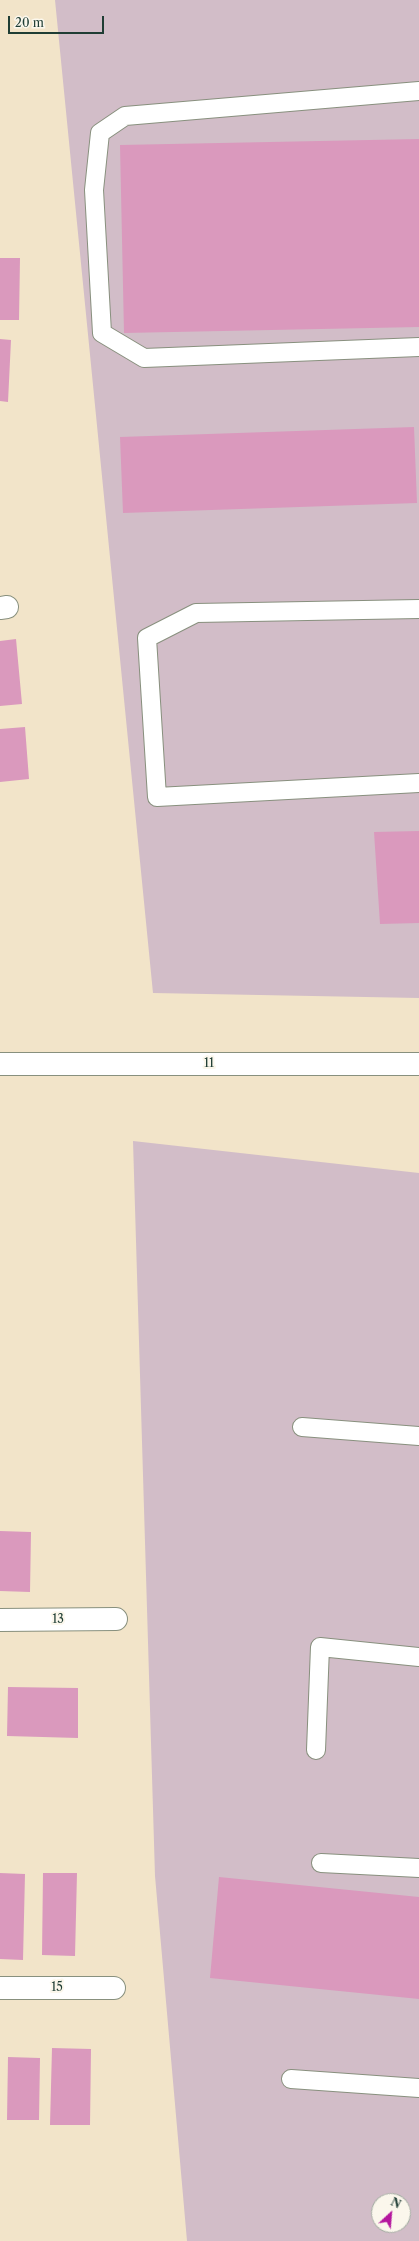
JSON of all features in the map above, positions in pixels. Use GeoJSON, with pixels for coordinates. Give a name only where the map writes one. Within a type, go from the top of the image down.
{"type":"FeatureCollection","features":[{"type":"Feature","properties":{"kind":"street","name":"11"},"geometry":{"type":"LineString","coordinates":[[0,1064],[419,1064]]}},
{"type":"Feature","properties":{"kind":"street","name":"13"},"geometry":{"type":"LineString","coordinates":[[0,1620],[116,1620]]}},
{"type":"Feature","properties":{"kind":"street","name":"15"},"geometry":{"type":"LineString","coordinates":[[0,1988],[114,1988]]}},
{"type":"Feature","properties":{"kind":"lane"},"geometry":{"type":"LineString","coordinates":[[419,91],[125,116],[100,133],[94,190],[102,333],[144,358],[419,347]]}},
{"type":"Feature","properties":{"kind":"lane"},"geometry":{"type":"LineString","coordinates":[[419,609],[196,614],[148,638],[157,797],[419,783]]}},
{"type":"Feature","properties":{"kind":"lane"},"geometry":{"type":"LineString","coordinates":[[302,1427],[419,1436]]}},
{"type":"Feature","properties":{"kind":"lane"},"geometry":{"type":"LineString","coordinates":[[316,1750],[320,1647],[419,1657]]}},
{"type":"Feature","properties":{"kind":"lane"},"geometry":{"type":"LineString","coordinates":[[321,1862],[419,1868]]}},
{"type":"Feature","properties":{"kind":"lane"},"geometry":{"type":"LineString","coordinates":[[291,2079],[419,2088]]}},
{"type":"Feature","properties":{"kind":"shaded area"},"geometry":{"type":"Polygon","coordinates":[[[55,0],[419,0],[419,998],[153,993],[55,0]]]}},
{"type":"Feature","properties":{"kind":"shaded area"},"geometry":{"type":"Polygon","coordinates":[[[133,1141],[419,1173],[419,2241],[187,2241],[155,1876],[133,1141]]]}},
{"type":"Feature","properties":{"kind":"building"},"geometry":{"type":"Polygon","coordinates":[[[419,139],[419,327],[124,333],[120,145],[419,139]]]}},
{"type":"Feature","properties":{"kind":"building"},"geometry":{"type":"Polygon","coordinates":[[[0,258],[20,258],[19,320],[0,320],[0,258]]]}},
{"type":"Feature","properties":{"kind":"building"},"geometry":{"type":"Polygon","coordinates":[[[0,339],[11,340],[8,402],[0,401],[0,339]]]}},
{"type":"Feature","properties":{"kind":"building"},"geometry":{"type":"Polygon","coordinates":[[[414,427],[417,503],[123,513],[120,437],[414,427]]]}},
{"type":"Feature","properties":{"kind":"building"},"geometry":{"type":"Polygon","coordinates":[[[16,639],[22,704],[0,706],[0,641],[16,639]]]}},
{"type":"Feature","properties":{"kind":"building"},"geometry":{"type":"Polygon","coordinates":[[[25,727],[29,779],[0,782],[0,729],[25,727]]]}},
{"type":"Feature","properties":{"kind":"building"},"geometry":{"type":"Polygon","coordinates":[[[419,831],[419,923],[380,924],[374,832],[419,831]]]}},
{"type":"Feature","properties":{"kind":"building"},"geometry":{"type":"Polygon","coordinates":[[[0,1531],[31,1532],[30,1592],[0,1591],[0,1531]]]}},
{"type":"Feature","properties":{"kind":"building"},"geometry":{"type":"Polygon","coordinates":[[[8,1687],[78,1688],[78,1738],[7,1736],[8,1687]]]}},
{"type":"Feature","properties":{"kind":"building"},"geometry":{"type":"Polygon","coordinates":[[[0,1873],[25,1874],[23,1960],[0,1959],[0,1873]]]}},
{"type":"Feature","properties":{"kind":"building"},"geometry":{"type":"Polygon","coordinates":[[[43,1873],[77,1873],[75,1956],[42,1955],[43,1873]]]}},
{"type":"Feature","properties":{"kind":"building"},"geometry":{"type":"Polygon","coordinates":[[[219,1877],[419,1897],[419,1999],[210,1978],[219,1877]]]}},
{"type":"Feature","properties":{"kind":"building"},"geometry":{"type":"Polygon","coordinates":[[[52,2048],[91,2049],[90,2125],[50,2125],[52,2048]]]}},
{"type":"Feature","properties":{"kind":"building"},"geometry":{"type":"Polygon","coordinates":[[[8,2057],[40,2058],[39,2120],[7,2120],[8,2057]]]}}]}
